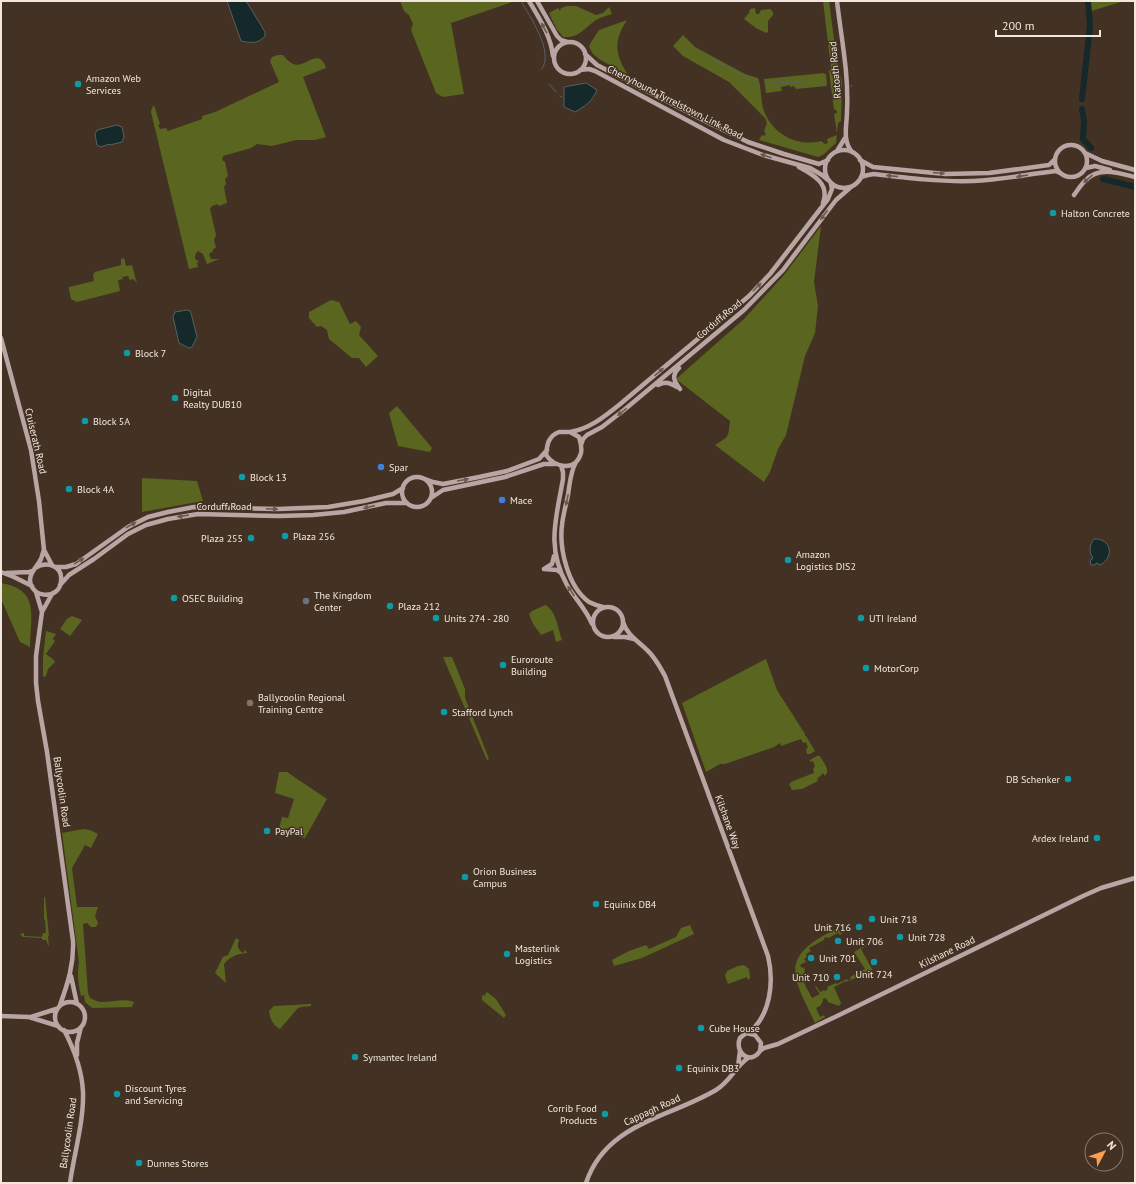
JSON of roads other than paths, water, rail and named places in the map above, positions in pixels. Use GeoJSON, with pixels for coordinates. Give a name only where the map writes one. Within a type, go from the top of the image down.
{"type":"FeatureCollection","features":[{"type":"Feature","properties":{"kind":"street"},"geometry":{"type":"LineString","coordinates":[[529,1],[552,43],[555,64],[562,72],[572,74],[580,70],[585,62],[585,54],[576,43],[561,40],[557,36],[537,1]]}},
{"type":"Feature","properties":{"kind":"street","name":"Ratoath Road"},"geometry":{"type":"LineString","coordinates":[[835,153],[845,138],[848,110],[847,77],[837,1]]}},
{"type":"Feature","properties":{"kind":"street"},"geometry":{"type":"LineString","coordinates":[[554,57],[558,47],[567,42]]}},
{"type":"Feature","properties":{"kind":"street","name":"Cherryhound Tyrrelstown Link Road"},"geometry":{"type":"LineString","coordinates":[[585,54],[597,65],[728,133],[765,148],[819,164],[828,160]]}},
{"type":"Feature","properties":{"kind":"street","name":"Cherryhound Tyrrelstown Link Road"},"geometry":{"type":"LineString","coordinates":[[580,70],[589,69],[595,71],[724,140],[816,171],[830,182]]}},
{"type":"Feature","properties":{"kind":"street"},"geometry":{"type":"LineString","coordinates":[[845,138],[848,147],[852,152],[860,160],[873,167],[945,174],[989,173],[1049,165],[1062,148],[1070,145],[1078,146],[1085,153],[1102,161],[1135,170]]}},
{"type":"Feature","properties":{"kind":"street"},"geometry":{"type":"LineString","coordinates":[[852,152],[843,151],[835,153],[828,160],[825,168],[830,182],[841,188],[855,185],[861,177],[863,168],[860,160]]}},
{"type":"Feature","properties":{"kind":"street"},"geometry":{"type":"LineString","coordinates":[[1085,153],[1087,158],[1086,168]]}},
{"type":"Feature","properties":{"kind":"street"},"geometry":{"type":"LineString","coordinates":[[1055,159],[1056,166],[1060,173]]}},
{"type":"Feature","properties":{"kind":"street"},"geometry":{"type":"LineString","coordinates":[[788,162],[812,175],[822,184],[825,192],[822,206]]}},
{"type":"Feature","properties":{"kind":"street"},"geometry":{"type":"LineString","coordinates":[[861,177],[874,174],[944,181],[973,181],[1056,171],[1073,177],[1079,176],[1086,168],[1094,166],[1103,167],[1135,177]]}},
{"type":"Feature","properties":{"kind":"street"},"geometry":{"type":"LineString","coordinates":[[1074,195],[1086,179],[1094,174],[1101,172],[1116,172],[1135,177]]}},
{"type":"Feature","properties":{"kind":"street","name":"Corduff Road"},"geometry":{"type":"LineString","coordinates":[[570,432],[584,429],[600,420],[744,300],[770,274],[822,206],[831,193],[832,189],[830,182]]}},
{"type":"Feature","properties":{"kind":"street","name":"Corduff Road"},"geometry":{"type":"LineString","coordinates":[[581,445],[583,439],[587,435],[602,427],[638,399],[732,321],[769,285],[836,200],[851,187]]}},
{"type":"Feature","properties":{"kind":"street","name":"Cruiserath Road"},"geometry":{"type":"LineString","coordinates":[[1,338],[31,450],[39,500],[44,550],[54,566]]}},
{"type":"Feature","properties":{"kind":"street"},"geometry":{"type":"LineString","coordinates":[[638,399],[662,383],[669,383],[680,389],[674,382],[675,372],[703,345]]}},
{"type":"Feature","properties":{"kind":"street"},"geometry":{"type":"LineString","coordinates":[[555,464],[546,455],[546,445],[549,439],[556,433],[570,432],[579,438],[581,454],[570,474],[562,525],[563,552],[569,573],[578,589],[589,602],[603,607],[609,607],[619,612],[623,622],[621,630],[613,637]]}},
{"type":"Feature","properties":{"kind":"street"},"geometry":{"type":"LineString","coordinates":[[547,450],[539,459],[507,471],[479,477],[443,484],[419,477],[412,478],[406,482],[403,488],[402,496],[407,503],[412,506],[419,507],[426,504],[431,498],[443,490],[505,476],[544,464],[569,466],[576,462]]}},
{"type":"Feature","properties":{"kind":"street"},"geometry":{"type":"LineString","coordinates":[[561,466],[563,479],[554,531],[554,560],[553,563],[544,569],[557,570],[562,575],[573,594],[586,611],[594,630],[601,636],[606,638],[625,637],[634,639]]}},
{"type":"Feature","properties":{"kind":"street"},"geometry":{"type":"LineString","coordinates":[[425,479],[432,490],[431,498]]}},
{"type":"Feature","properties":{"kind":"street","name":"Corduff Road"},"geometry":{"type":"LineString","coordinates":[[54,566],[66,567],[76,564],[128,527],[148,517],[168,512],[194,508],[278,509],[328,507],[393,494],[403,488]]}},
{"type":"Feature","properties":{"kind":"street","name":"Corduff Road"},"geometry":{"type":"LineString","coordinates":[[60,585],[69,575],[94,560],[128,534],[146,525],[168,519],[198,514],[279,516],[313,515],[351,510],[386,503],[407,503]]}},
{"type":"Feature","properties":{"kind":"street"},"geometry":{"type":"LineString","coordinates":[[555,547],[562,575]]}},
{"type":"Feature","properties":{"kind":"street"},"geometry":{"type":"LineString","coordinates":[[3,573],[29,572],[34,569],[44,564],[54,566],[61,574],[62,580],[58,589],[52,594],[44,595],[36,592],[30,580],[34,569],[41,559],[44,550]]}},
{"type":"Feature","properties":{"kind":"street"},"geometry":{"type":"LineString","coordinates":[[3,573],[32,586]]}},
{"type":"Feature","properties":{"kind":"street","name":"Ballycoolin Road"},"geometry":{"type":"LineString","coordinates":[[36,592],[42,612]]}},
{"type":"Feature","properties":{"kind":"street","name":"Ballycoolin Road"},"geometry":{"type":"LineString","coordinates":[[52,594],[42,612],[36,656],[36,683],[72,936],[73,953],[71,974],[60,1005]]}},
{"type":"Feature","properties":{"kind":"street"},"geometry":{"type":"LineString","coordinates":[[592,624],[594,615],[603,607]]}},
{"type":"Feature","properties":{"kind":"street","name":"Kilshane Way"},"geometry":{"type":"LineString","coordinates":[[623,622],[625,628],[634,639],[654,658],[665,676],[768,956],[771,981],[767,1003],[758,1022],[748,1033]]}},
{"type":"Feature","properties":{"kind":"street","name":"Kilshane Road"},"geometry":{"type":"LineString","coordinates":[[760,1051],[768,1046],[778,1044],[835,1017],[1091,892],[1135,878]]}},
{"type":"Feature","properties":{"kind":"street","name":"Ballycoolin Road"},"geometry":{"type":"LineString","coordinates":[[71,974],[77,1004]]}},
{"type":"Feature","properties":{"kind":"street"},"geometry":{"type":"LineString","coordinates":[[1,1016],[29,1017],[58,1026],[71,1032],[81,1026],[84,1019],[82,1009],[77,1004],[69,1002],[60,1005],[56,1009],[29,1017]]}},
{"type":"Feature","properties":{"kind":"street"},"geometry":{"type":"LineString","coordinates":[[56,1009],[54,1017],[58,1026]]}},
{"type":"Feature","properties":{"kind":"street","name":"Kilshane Way"},"geometry":{"type":"LineString","coordinates":[[758,1022],[756,1030],[758,1037]]}},
{"type":"Feature","properties":{"kind":"street","name":"Ballycoolin Road"},"geometry":{"type":"LineString","coordinates":[[77,1061],[77,1043],[81,1026]]}},
{"type":"Feature","properties":{"kind":"street","name":"Ballycoolin Road"},"geometry":{"type":"LineString","coordinates":[[64,1030],[77,1061],[82,1084],[83,1099],[70,1183]]}},
{"type":"Feature","properties":{"kind":"street"},"geometry":{"type":"LineString","coordinates":[[748,1033],[758,1037],[760,1043],[760,1051],[754,1057],[748,1058],[740,1051],[738,1041],[741,1036],[748,1033]]}},
{"type":"Feature","properties":{"kind":"street"},"geometry":{"type":"LineString","coordinates":[[760,1043],[768,1046]]}},
{"type":"Feature","properties":{"kind":"street","name":"Cappagh Road"},"geometry":{"type":"LineString","coordinates":[[738,1066],[740,1051]]}},
{"type":"Feature","properties":{"kind":"street","name":"Cappagh Road"},"geometry":{"type":"LineString","coordinates":[[586,1183],[602,1152],[613,1142],[638,1126],[716,1090],[729,1080],[738,1066],[748,1058]]}},
{"type":"Feature","properties":{"kind":"water"},"geometry":{"type":"Polygon","coordinates":[[[227,1],[245,1],[265,32],[265,36],[254,42],[241,41],[227,1]]]}},
{"type":"Feature","properties":{"kind":"water"},"geometry":{"type":"Polygon","coordinates":[[[586,83],[597,90],[590,101],[575,112],[564,107],[564,87],[586,83]]]}},
{"type":"Feature","properties":{"kind":"water"},"geometry":{"type":"Polygon","coordinates":[[[117,125],[122,127],[124,137],[122,142],[101,147],[97,145],[95,134],[97,130],[117,125]]]}},
{"type":"Feature","properties":{"kind":"water"},"geometry":{"type":"Polygon","coordinates":[[[187,310],[191,313],[197,337],[192,347],[189,348],[179,343],[173,317],[175,312],[187,310]]]}},
{"type":"Feature","properties":{"kind":"water"},"geometry":{"type":"Polygon","coordinates":[[[1094,539],[1104,542],[1109,549],[1108,557],[1105,562],[1100,565],[1097,563],[1091,565],[1090,561],[1093,558],[1090,549],[1094,539]]]}},
{"type":"Feature","properties":{"kind":"waterway"},"geometry":{"type":"LineString","coordinates":[[521,1],[535,25],[543,44],[545,62],[542,69]]}},
{"type":"Feature","properties":{"kind":"waterway"},"geometry":{"type":"LineString","coordinates":[[1082,99],[1090,26],[1088,1]]}},
{"type":"Feature","properties":{"kind":"waterway"},"geometry":{"type":"LineString","coordinates":[[709,57],[756,83]]}},
{"type":"Feature","properties":{"kind":"waterway"},"geometry":{"type":"LineString","coordinates":[[766,84],[777,82],[823,84]]}},
{"type":"Feature","properties":{"kind":"waterway"},"geometry":{"type":"LineString","coordinates":[[549,84],[556,92]]}},
{"type":"Feature","properties":{"kind":"waterway"},"geometry":{"type":"LineString","coordinates":[[832,85],[842,85]]}},
{"type":"Feature","properties":{"kind":"waterway"},"geometry":{"type":"LineString","coordinates":[[1082,109],[1084,121],[1083,139],[1091,148]]}},
{"type":"Feature","properties":{"kind":"waterway"},"geometry":{"type":"LineString","coordinates":[[1103,179],[1135,187]]}},
{"type":"Feature","properties":{"kind":"place","name":"Amazon Web Services"},"geometry":{"type":"Point","coordinates":[78,84]}},
{"type":"Feature","properties":{"kind":"place","name":"Halton Concrete"},"geometry":{"type":"Point","coordinates":[1053,213]}},
{"type":"Feature","properties":{"kind":"place","name":"Block 7"},"geometry":{"type":"Point","coordinates":[127,353]}},
{"type":"Feature","properties":{"kind":"place","name":"Digital Realty DUB10"},"geometry":{"type":"Point","coordinates":[175,398]}},
{"type":"Feature","properties":{"kind":"place","name":"Block 5A"},"geometry":{"type":"Point","coordinates":[85,421]}},
{"type":"Feature","properties":{"kind":"place","name":"Spar"},"geometry":{"type":"Point","coordinates":[381,467]}},
{"type":"Feature","properties":{"kind":"place","name":"Block 13"},"geometry":{"type":"Point","coordinates":[242,477]}},
{"type":"Feature","properties":{"kind":"place","name":"Block 4A"},"geometry":{"type":"Point","coordinates":[69,489]}},
{"type":"Feature","properties":{"kind":"place","name":"Mace"},"geometry":{"type":"Point","coordinates":[502,500]}},
{"type":"Feature","properties":{"kind":"place","name":"Plaza 256"},"geometry":{"type":"Point","coordinates":[285,536]}},
{"type":"Feature","properties":{"kind":"place","name":"Plaza 255"},"geometry":{"type":"Point","coordinates":[251,538]}},
{"type":"Feature","properties":{"kind":"place","name":"Amazon Logistics DIS2"},"geometry":{"type":"Point","coordinates":[788,560]}},
{"type":"Feature","properties":{"kind":"place","name":"OSEC Building"},"geometry":{"type":"Point","coordinates":[174,598]}},
{"type":"Feature","properties":{"kind":"place","name":"The Kingdom Center"},"geometry":{"type":"Point","coordinates":[306,601]}},
{"type":"Feature","properties":{"kind":"place","name":"Plaza 212"},"geometry":{"type":"Point","coordinates":[390,606]}},
{"type":"Feature","properties":{"kind":"place","name":"Units 274 - 280"},"geometry":{"type":"Point","coordinates":[436,618]}},
{"type":"Feature","properties":{"kind":"place","name":"UTI Ireland"},"geometry":{"type":"Point","coordinates":[861,618]}},
{"type":"Feature","properties":{"kind":"place","name":"Euroroute Building"},"geometry":{"type":"Point","coordinates":[503,665]}},
{"type":"Feature","properties":{"kind":"place","name":"MotorCorp"},"geometry":{"type":"Point","coordinates":[866,668]}},
{"type":"Feature","properties":{"kind":"place","name":"Ballycoolin Regional Training Centre"},"geometry":{"type":"Point","coordinates":[250,703]}},
{"type":"Feature","properties":{"kind":"place","name":"Stafford Lynch"},"geometry":{"type":"Point","coordinates":[444,712]}},
{"type":"Feature","properties":{"kind":"place","name":"DB Schenker"},"geometry":{"type":"Point","coordinates":[1068,779]}},
{"type":"Feature","properties":{"kind":"place","name":"PayPal"},"geometry":{"type":"Point","coordinates":[267,831]}},
{"type":"Feature","properties":{"kind":"place","name":"Ardex Ireland"},"geometry":{"type":"Point","coordinates":[1097,838]}},
{"type":"Feature","properties":{"kind":"place","name":"Orion Business Campus"},"geometry":{"type":"Point","coordinates":[465,877]}},
{"type":"Feature","properties":{"kind":"place","name":"Equinix DB4"},"geometry":{"type":"Point","coordinates":[596,904]}},
{"type":"Feature","properties":{"kind":"place","name":"Unit 718"},"geometry":{"type":"Point","coordinates":[872,919]}},
{"type":"Feature","properties":{"kind":"place","name":"Unit 716"},"geometry":{"type":"Point","coordinates":[859,927]}},
{"type":"Feature","properties":{"kind":"place","name":"Unit 728"},"geometry":{"type":"Point","coordinates":[900,937]}},
{"type":"Feature","properties":{"kind":"place","name":"Unit 706"},"geometry":{"type":"Point","coordinates":[838,941]}},
{"type":"Feature","properties":{"kind":"place","name":"Masterlink Logistics"},"geometry":{"type":"Point","coordinates":[507,954]}},
{"type":"Feature","properties":{"kind":"place","name":"Unit 701"},"geometry":{"type":"Point","coordinates":[811,958]}},
{"type":"Feature","properties":{"kind":"place","name":"Unit 724"},"geometry":{"type":"Point","coordinates":[874,962]}},
{"type":"Feature","properties":{"kind":"place","name":"Unit 710"},"geometry":{"type":"Point","coordinates":[837,977]}},
{"type":"Feature","properties":{"kind":"place","name":"Cube House"},"geometry":{"type":"Point","coordinates":[701,1028]}},
{"type":"Feature","properties":{"kind":"place","name":"Symantec Ireland"},"geometry":{"type":"Point","coordinates":[355,1057]}},
{"type":"Feature","properties":{"kind":"place","name":"Equinix DB3"},"geometry":{"type":"Point","coordinates":[679,1068]}},
{"type":"Feature","properties":{"kind":"place","name":"Discount Tyres and Servicing"},"geometry":{"type":"Point","coordinates":[117,1094]}},
{"type":"Feature","properties":{"kind":"place","name":"Corrib Food Products"},"geometry":{"type":"Point","coordinates":[605,1114]}},
{"type":"Feature","properties":{"kind":"place","name":"Dunnes Stores"},"geometry":{"type":"Point","coordinates":[139,1163]}}]}
